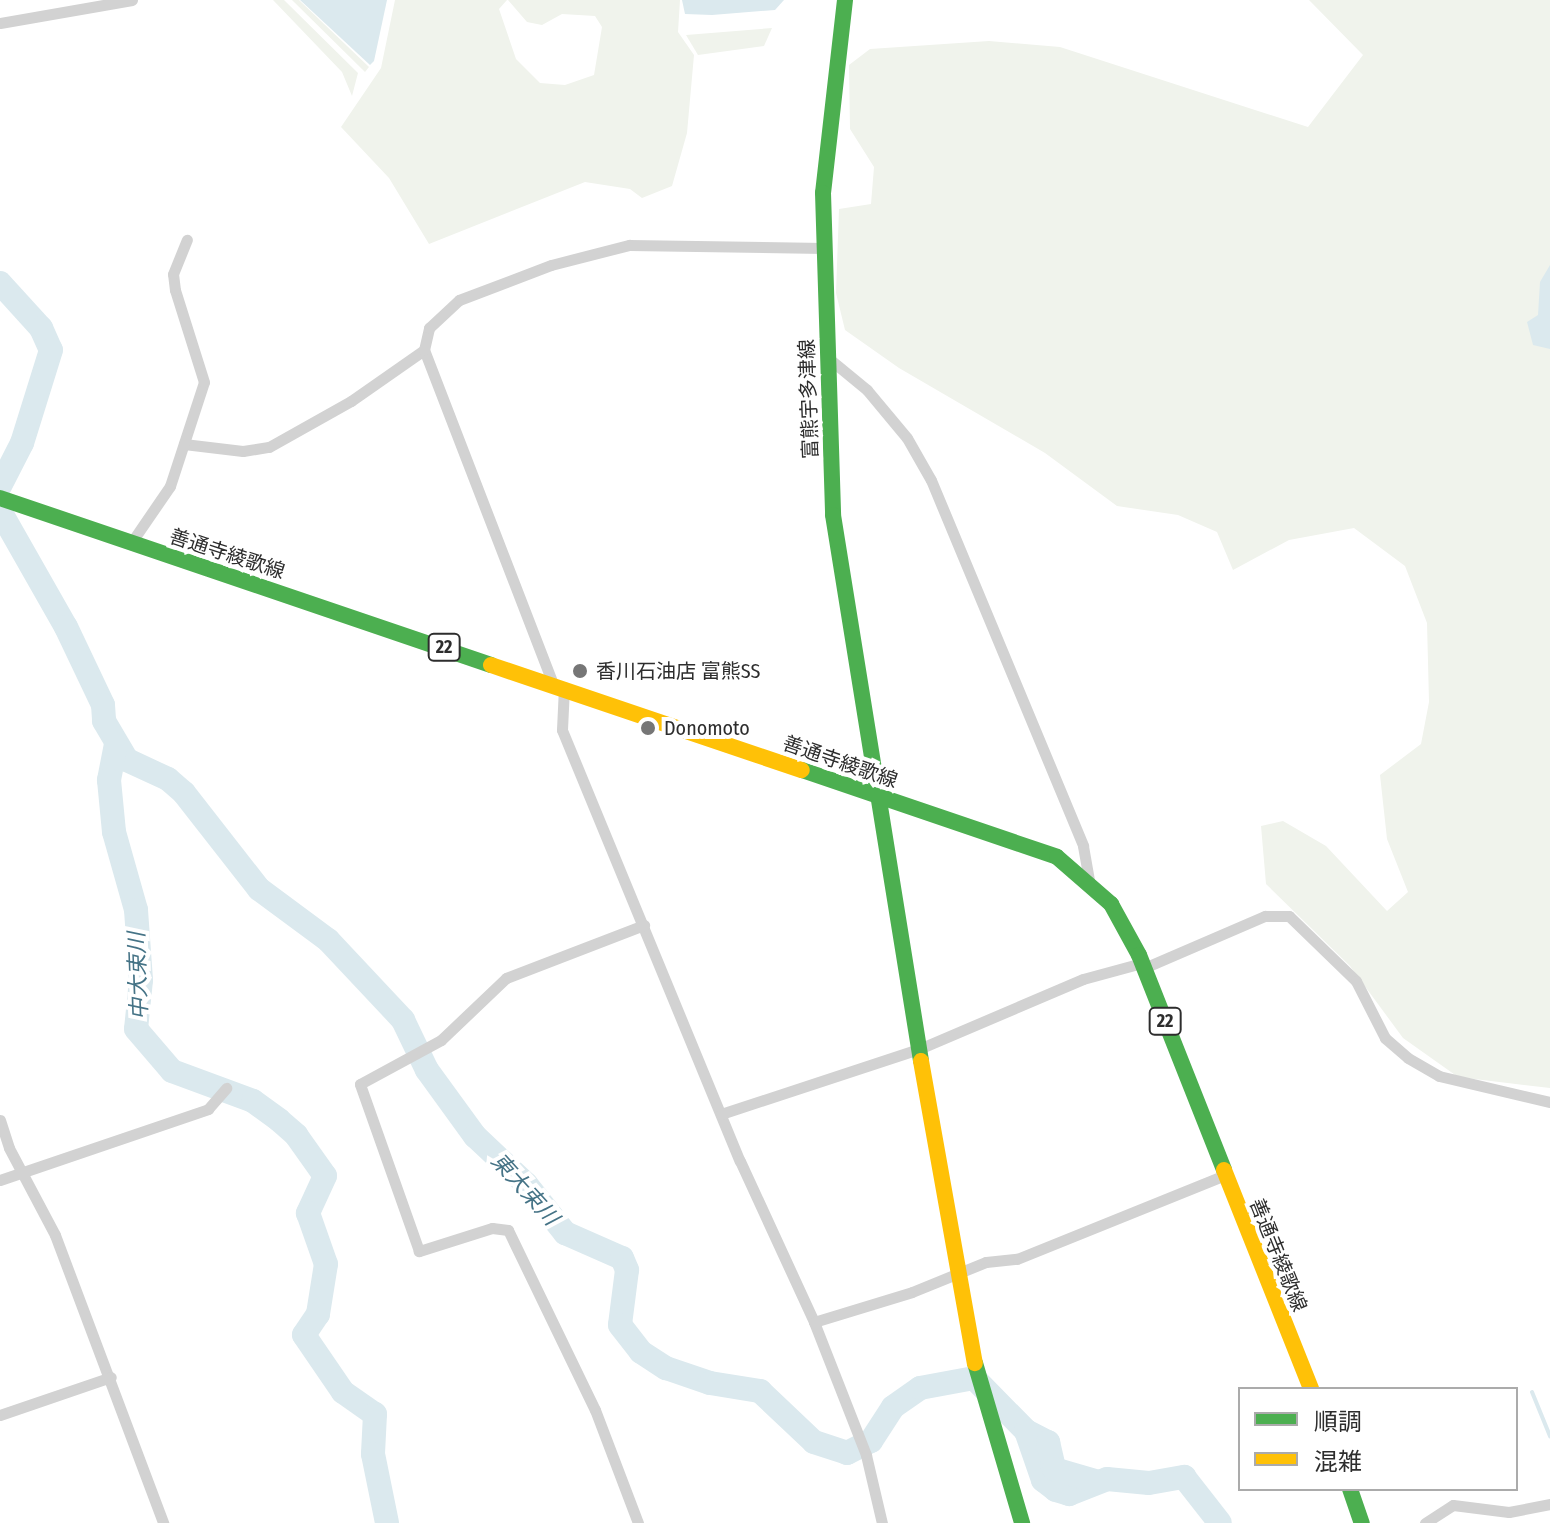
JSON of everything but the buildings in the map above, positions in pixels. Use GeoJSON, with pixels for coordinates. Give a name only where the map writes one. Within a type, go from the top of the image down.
{"type":"FeatureCollection","features":[{"type":"Feature","properties":{"kind":"main road","name":"富熊宇多津線"},"geometry":{"type":"LineString","coordinates":[[845,0],[828,127],[824,248],[833,515],[873,794],[956,1272],[987,1415],[1022,1523]]}},
{"type":"Feature","properties":{"kind":"main road","name":"善通寺綾歌線"},"geometry":{"type":"LineString","coordinates":[[7,501],[1057,857],[1090,884],[1117,913],[1143,965],[1310,1387]]}},
{"type":"Feature","properties":{"kind":"main road"},"geometry":{"type":"LineString","coordinates":[[1351,1491],[1362,1523]]}},
{"type":"Feature","properties":{"kind":"street"},"geometry":{"type":"LineString","coordinates":[[0,23],[72,5],[132,0]]}},
{"type":"Feature","properties":{"kind":"street"},"geometry":{"type":"LineString","coordinates":[[131,543],[170,486],[204,382],[175,290],[173,274],[187,240]]}},
{"type":"Feature","properties":{"kind":"street"},"geometry":{"type":"LineString","coordinates":[[824,248],[629,245],[580,257],[459,300],[429,328],[424,350],[558,686],[562,730],[721,1114],[814,1322],[866,1455],[882,1523]]}},
{"type":"Feature","properties":{"kind":"street"},"geometry":{"type":"LineString","coordinates":[[184,444],[243,451],[269,447],[351,401],[424,350]]}},
{"type":"Feature","properties":{"kind":"street"},"geometry":{"type":"LineString","coordinates":[[827,357],[867,390],[907,438],[931,480],[1083,846],[1090,884]]}},
{"type":"Feature","properties":{"kind":"street"},"geometry":{"type":"LineString","coordinates":[[721,1114],[919,1049],[1059,989],[1143,965],[1265,916],[1289,916],[1356,981],[1385,1038],[1408,1058],[1439,1076],[1550,1102]]}},
{"type":"Feature","properties":{"kind":"street"},"geometry":{"type":"LineString","coordinates":[[638,1523],[595,1410],[508,1230],[492,1228],[419,1251],[360,1084],[428,1048],[506,978],[644,925]]}},
{"type":"Feature","properties":{"kind":"street"},"geometry":{"type":"LineString","coordinates":[[0,1180],[208,1109],[225,1092]]}},
{"type":"Feature","properties":{"kind":"street"},"geometry":{"type":"LineString","coordinates":[[0,1120],[20,1171],[55,1235],[111,1377],[163,1523]]}},
{"type":"Feature","properties":{"kind":"street"},"geometry":{"type":"LineString","coordinates":[[814,1322],[912,1292],[956,1272],[1017,1259],[1225,1175]]}},
{"type":"Feature","properties":{"kind":"street"},"geometry":{"type":"LineString","coordinates":[[0,1415],[111,1377]]}},
{"type":"Feature","properties":{"kind":"street"},"geometry":{"type":"LineString","coordinates":[[1425,1523],[1453,1505],[1509,1512],[1550,1504]]}},
{"type":"Feature","properties":{"kind":"shaded area"},"geometry":{"type":"Polygon","coordinates":[[[273,0],[284,0],[358,73],[352,96],[342,72],[273,0]]]}},
{"type":"Feature","properties":{"kind":"shaded area"},"geometry":{"type":"Polygon","coordinates":[[[292,0],[299,0],[369,67],[365,72],[292,0]]]}},
{"type":"Feature","properties":{"kind":"shaded area"},"geometry":{"type":"Polygon","coordinates":[[[300,0],[387,0],[374,61],[370,65],[300,0]]]}},
{"type":"Feature","properties":{"kind":"shaded area"},"geometry":{"type":"Polygon","coordinates":[[[395,0],[507,0],[499,9],[516,59],[540,83],[565,85],[594,75],[602,27],[595,16],[562,14],[542,25],[527,22],[508,0],[680,0],[678,32],[694,55],[687,133],[672,186],[642,198],[630,189],[585,182],[429,244],[389,178],[341,127],[381,68],[395,0]]]}},
{"type":"Feature","properties":{"kind":"shaded area"},"geometry":{"type":"Polygon","coordinates":[[[682,0],[784,0],[775,10],[712,15],[685,14],[682,0]]]}},
{"type":"Feature","properties":{"kind":"shaded area"},"geometry":{"type":"Polygon","coordinates":[[[1309,0],[1550,0],[1550,1088],[1458,1077],[1403,1038],[1350,966],[1266,884],[1261,826],[1283,821],[1326,846],[1387,911],[1408,892],[1387,839],[1380,775],[1421,744],[1429,702],[1427,623],[1405,566],[1354,528],[1289,540],[1233,570],[1217,532],[1178,515],[1117,506],[1045,453],[899,368],[845,330],[836,293],[839,209],[871,204],[874,167],[850,129],[849,65],[870,49],[989,41],[1060,47],[1308,127],[1363,55],[1309,0]]]}},
{"type":"Feature","properties":{"kind":"shaded area"},"geometry":{"type":"Polygon","coordinates":[[[772,28],[764,46],[698,55],[686,35],[772,28]]]}},
{"type":"Feature","properties":{"kind":"shaded area"},"geometry":{"type":"Polygon","coordinates":[[[1550,265],[1550,349],[1533,345],[1527,322],[1538,315],[1540,282],[1550,265]]]}},
{"type":"Feature","properties":{"kind":"waterway","name":"中大束川"},"geometry":{"type":"LineString","coordinates":[[0,283],[41,328],[51,350],[22,443],[0,486]]}},
{"type":"Feature","properties":{"kind":"waterway","name":"東大束川"},"geometry":{"type":"LineString","coordinates":[[0,511],[66,627],[103,705],[104,721],[127,760],[168,779],[184,793],[259,889],[328,940],[403,1020],[427,1070],[475,1136],[526,1184],[565,1233],[622,1258],[627,1270],[620,1325],[641,1352],[666,1368],[710,1383],[760,1391],[814,1442],[847,1453],[871,1441],[893,1407],[920,1388],[974,1378],[1026,1431],[1043,1480],[1056,1490],[1069,1494],[1107,1479],[1149,1483],[1184,1477],[1220,1523]]}},
{"type":"Feature","properties":{"kind":"waterway","name":"中大束川"},"geometry":{"type":"LineString","coordinates":[[116,744],[109,780],[114,832],[136,910],[141,980],[136,1029],[172,1071],[253,1101],[279,1120],[296,1135],[325,1176],[308,1213],[326,1264],[318,1314],[304,1335],[343,1392],[375,1414],[373,1454],[387,1523]]}},
{"type":"Feature","properties":{"kind":"waterway"},"geometry":{"type":"LineString","coordinates":[[1532,1392],[1550,1436]]}},
{"type":"Feature","properties":{"kind":"waterway"},"geometry":{"type":"LineString","coordinates":[[1026,1431],[1048,1442],[1054,1469],[1095,1481]]}},
{"type":"Feature","properties":{"kind":"traffic: fast"},"geometry":{"type":"LineString","coordinates":[[845,0],[823,193],[833,515],[921,1061]]}},
{"type":"Feature","properties":{"kind":"traffic: fast"},"geometry":{"type":"LineString","coordinates":[[0,498],[491,665]]}},
{"type":"Feature","properties":{"kind":"traffic: fast"},"geometry":{"type":"LineString","coordinates":[[802,770],[1057,857],[1111,904],[1139,955],[1224,1170]]}},
{"type":"Feature","properties":{"kind":"traffic: fast"},"geometry":{"type":"LineString","coordinates":[[975,1363],[1022,1523]]}},
{"type":"Feature","properties":{"kind":"traffic: fast"},"geometry":{"type":"LineString","coordinates":[[1351,1491],[1362,1523]]}},
{"type":"Feature","properties":{"kind":"traffic: slow"},"geometry":{"type":"LineString","coordinates":[[491,665],[802,770]]}},
{"type":"Feature","properties":{"kind":"traffic: slow"},"geometry":{"type":"LineString","coordinates":[[921,1061],[975,1363]]}},
{"type":"Feature","properties":{"kind":"traffic: slow"},"geometry":{"type":"LineString","coordinates":[[1224,1170],[1310,1387]]}},
{"type":"Feature","properties":{"kind":"place","name":"香川石油店 富熊SS"},"geometry":{"type":"Point","coordinates":[580,671]}},
{"type":"Feature","properties":{"kind":"place","name":"Donomoto"},"geometry":{"type":"Point","coordinates":[648,728]}}]}
